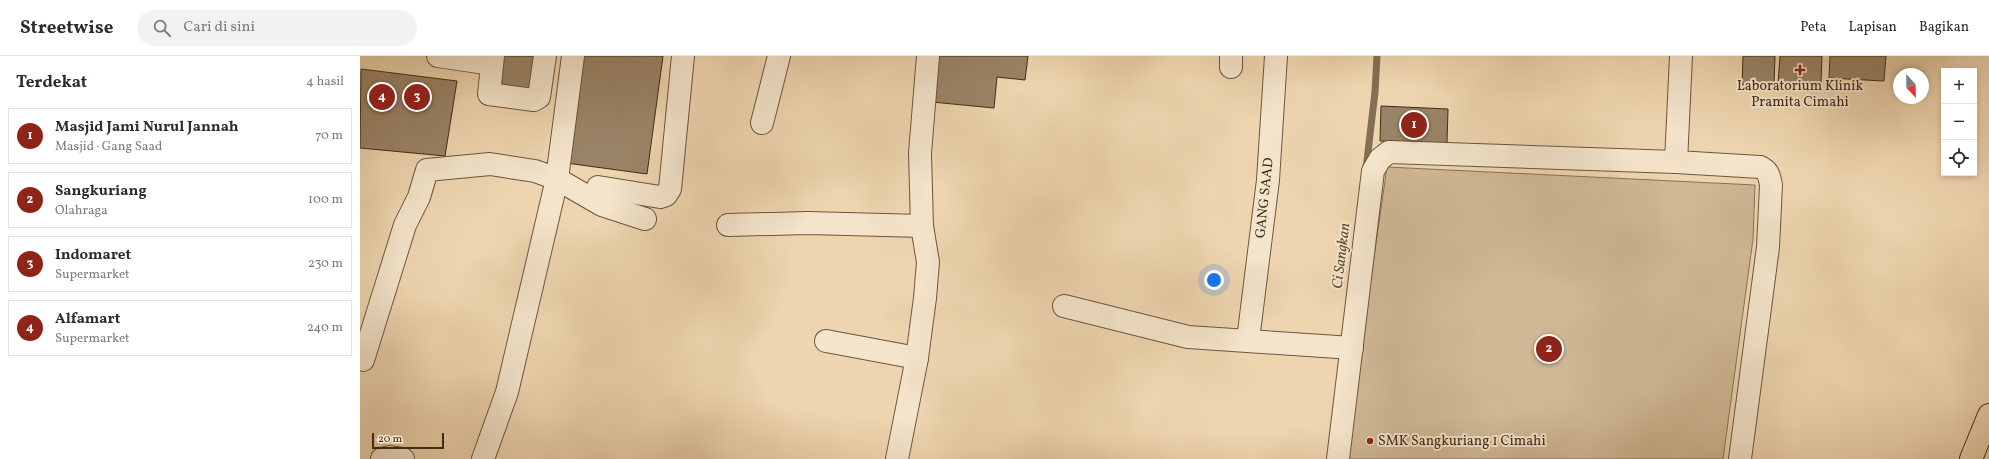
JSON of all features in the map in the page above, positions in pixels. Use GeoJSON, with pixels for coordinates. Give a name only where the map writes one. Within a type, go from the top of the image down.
{"type":"FeatureCollection","features":[{"type":"Feature","properties":{"kind":"main road"},"geometry":{"type":"LineString","coordinates":[[1971,459],[1989,415]]}},
{"type":"Feature","properties":{"kind":"street"},"geometry":{"type":"LineString","coordinates":[[438,56],[493,60],[489,94],[534,100],[539,97],[545,56]]}},
{"type":"Feature","properties":{"kind":"street"},"geometry":{"type":"LineString","coordinates":[[483,459],[507,392],[556,179],[573,56]]}},
{"type":"Feature","properties":{"kind":"street"},"geometry":{"type":"LineString","coordinates":[[598,187],[660,197],[666,195],[670,189],[683,56]]}},
{"type":"Feature","properties":{"kind":"street"},"geometry":{"type":"LineString","coordinates":[[762,123],[779,56]]}},
{"type":"Feature","properties":{"kind":"street"},"geometry":{"type":"LineString","coordinates":[[897,459],[917,358],[928,262],[922,226],[920,153],[928,56]]}},
{"type":"Feature","properties":{"kind":"street","name":"GANG SAAD"},"geometry":{"type":"LineString","coordinates":[[1248,340],[1268,180],[1276,56]]}},
{"type":"Feature","properties":{"kind":"street"},"geometry":{"type":"LineString","coordinates":[[1676,162],[1681,56]]}},
{"type":"Feature","properties":{"kind":"street"},"geometry":{"type":"LineString","coordinates":[[1338,459],[1347,348],[1373,171],[1380,159],[1389,152],[1676,162],[1760,167],[1766,170],[1770,176],[1768,247],[1740,459]]}},
{"type":"Feature","properties":{"kind":"street"},"geometry":{"type":"LineString","coordinates":[[363,360],[405,225],[419,197],[427,170],[490,164],[535,171],[556,179],[602,205],[645,219]]}},
{"type":"Feature","properties":{"kind":"street"},"geometry":{"type":"LineString","coordinates":[[728,225],[808,223],[922,226]]}},
{"type":"Feature","properties":{"kind":"street"},"geometry":{"type":"LineString","coordinates":[[1064,306],[1188,337],[1347,348]]}},
{"type":"Feature","properties":{"kind":"street"},"geometry":{"type":"LineString","coordinates":[[826,341],[917,358]]}},
{"type":"Feature","properties":{"kind":"street"},"geometry":{"type":"LineString","coordinates":[[382,459],[390,457],[403,459]]}},
{"type":"Feature","properties":{"kind":"shaded area"},"geometry":{"type":"Polygon","coordinates":[[[1387,167],[1755,185],[1753,239],[1723,459],[1345,459],[1387,167]]]}},
{"type":"Feature","properties":{"kind":"building"},"geometry":{"type":"Polygon","coordinates":[[[498,56],[539,56],[534,96],[494,91],[498,56]]]}},
{"type":"Feature","properties":{"kind":"building"},"geometry":{"type":"Polygon","coordinates":[[[582,56],[663,56],[647,174],[566,163],[582,56]]]}},
{"type":"Feature","properties":{"kind":"building"},"geometry":{"type":"Polygon","coordinates":[[[935,56],[1028,56],[1025,80],[997,77],[994,108],[932,102],[935,56]]]}},
{"type":"Feature","properties":{"kind":"building"},"geometry":{"type":"Polygon","coordinates":[[[1743,56],[1775,56],[1774,85],[1742,85],[1743,56]]]}},
{"type":"Feature","properties":{"kind":"building","name":"Laboratorium Klinik Pramita Cimahi"},"geometry":{"type":"Polygon","coordinates":[[[1780,56],[1822,56],[1821,84],[1778,83],[1780,56]]]}},
{"type":"Feature","properties":{"kind":"building"},"geometry":{"type":"Polygon","coordinates":[[[1830,56],[1886,56],[1884,81],[1829,78],[1830,56]]]}},
{"type":"Feature","properties":{"kind":"building"},"geometry":{"type":"Polygon","coordinates":[[[361,69],[457,81],[445,156],[360,148],[361,69]]]}},
{"type":"Feature","properties":{"kind":"building"},"geometry":{"type":"Polygon","coordinates":[[[1381,106],[1448,109],[1447,143],[1380,141],[1381,106]]]}},
{"type":"Feature","properties":{"kind":"waterway","name":"Ci Sangkan"},"geometry":{"type":"LineString","coordinates":[[1366,169],[1375,92],[1377,56]]}},
{"type":"Feature","properties":{"kind":"place","name":"Laboratorium Klinik Pramita Cimahi"},"geometry":{"type":"Point","coordinates":[1800,70]}},
{"type":"Feature","properties":{"kind":"place","name":"Alfamart"},"geometry":{"type":"Point","coordinates":[382,97]}},
{"type":"Feature","properties":{"kind":"place","name":"Indomaret"},"geometry":{"type":"Point","coordinates":[417,97]}},
{"type":"Feature","properties":{"kind":"place","name":"Masjid Jami Nurul Jannah"},"geometry":{"type":"Point","coordinates":[1414,125]}},
{"type":"Feature","properties":{"kind":"place","name":"Sangkuriang"},"geometry":{"type":"Point","coordinates":[1549,349]}},
{"type":"Feature","properties":{"kind":"place","name":"SMK Sangkuriang 1 Cimahi"},"geometry":{"type":"Point","coordinates":[1370,441]}}]}
